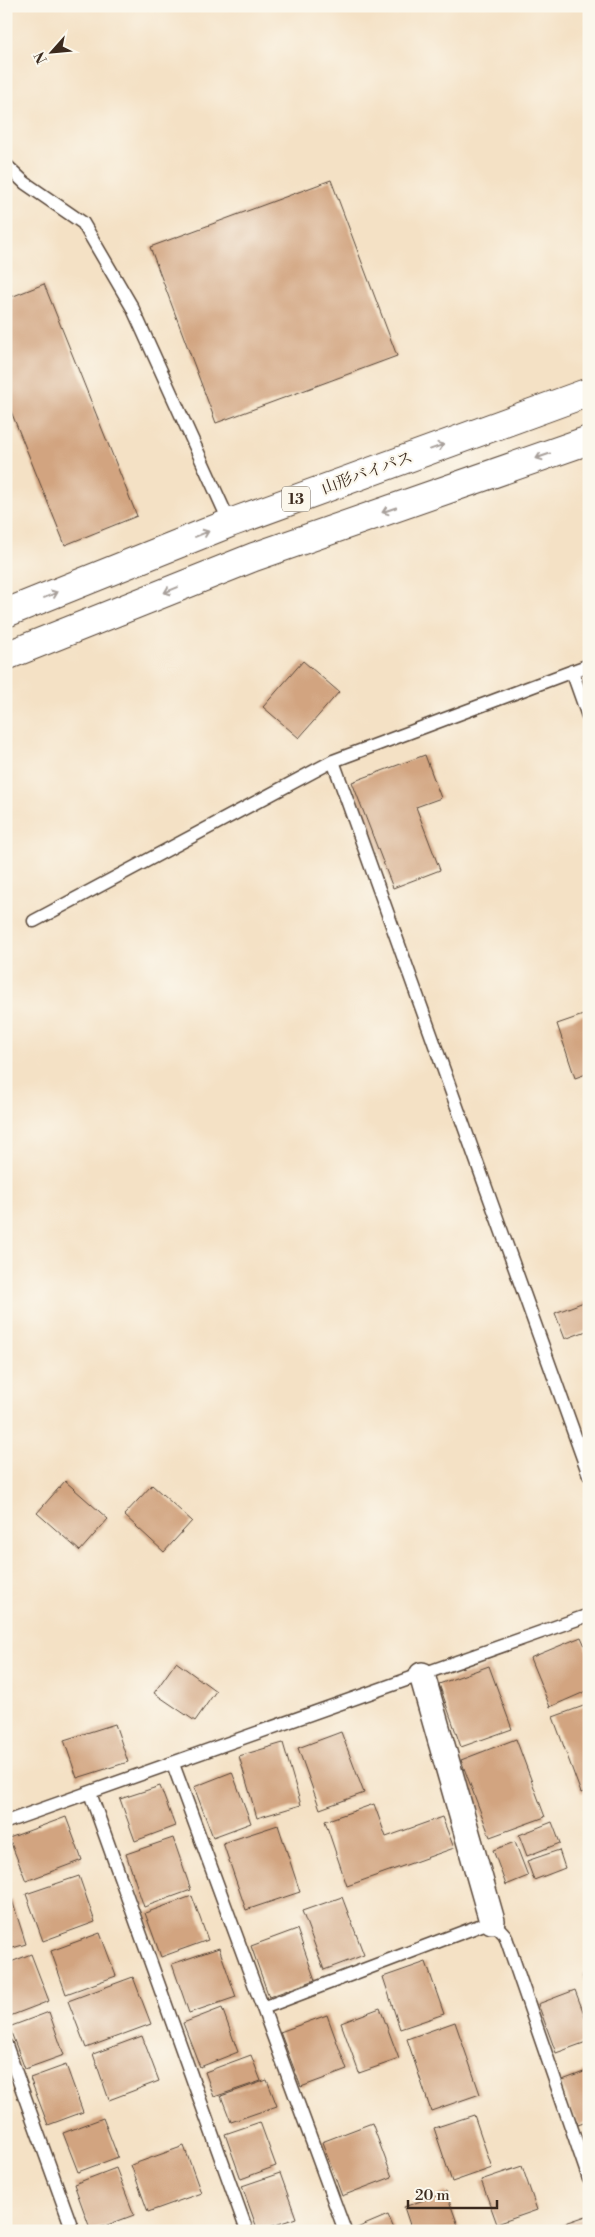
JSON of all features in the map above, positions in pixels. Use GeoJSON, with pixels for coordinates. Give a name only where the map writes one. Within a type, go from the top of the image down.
{"type":"FeatureCollection","features":[{"type":"Feature","properties":{"kind":"highway","name":"山形バイパス"},"geometry":{"type":"LineString","coordinates":[[6,613],[230,523],[589,392]]}},
{"type":"Feature","properties":{"kind":"highway"},"geometry":{"type":"LineString","coordinates":[[6,656],[254,557],[589,440]]}},
{"type":"Feature","properties":{"kind":"street"},"geometry":{"type":"LineString","coordinates":[[422,1675],[492,1921]]}},
{"type":"Feature","properties":{"kind":"lane"},"geometry":{"type":"LineString","coordinates":[[6,165],[25,183],[83,224],[132,307],[230,523]]}},
{"type":"Feature","properties":{"kind":"lane"},"geometry":{"type":"LineString","coordinates":[[34,922],[333,761],[589,665]]}},
{"type":"Feature","properties":{"kind":"lane"},"geometry":{"type":"LineString","coordinates":[[572,671],[589,719]]}},
{"type":"Feature","properties":{"kind":"lane"},"geometry":{"type":"LineString","coordinates":[[333,761],[589,1475]]}},
{"type":"Feature","properties":{"kind":"lane"},"geometry":{"type":"LineString","coordinates":[[6,1822],[589,1615]]}},
{"type":"Feature","properties":{"kind":"lane"},"geometry":{"type":"LineString","coordinates":[[173,1764],[345,2231]]}},
{"type":"Feature","properties":{"kind":"lane"},"geometry":{"type":"LineString","coordinates":[[90,1793],[246,2231]]}},
{"type":"Feature","properties":{"kind":"lane"},"geometry":{"type":"LineString","coordinates":[[263,2008],[492,1921],[505,1935],[589,2179]]}},
{"type":"Feature","properties":{"kind":"lane"},"geometry":{"type":"LineString","coordinates":[[6,2045],[73,2231]]}},
{"type":"Feature","properties":{"kind":"building"},"geometry":{"type":"Polygon","coordinates":[[[331,180],[397,356],[216,423],[150,247],[331,180]]]}},
{"type":"Feature","properties":{"kind":"building"},"geometry":{"type":"Polygon","coordinates":[[[44,284],[137,516],[65,545],[6,399],[6,299],[44,284]]]}},
{"type":"Feature","properties":{"kind":"building"},"geometry":{"type":"Polygon","coordinates":[[[303,661],[339,692],[299,738],[263,707],[303,661]]]}},
{"type":"Feature","properties":{"kind":"building"},"geometry":{"type":"Polygon","coordinates":[[[425,755],[441,798],[416,807],[440,870],[393,888],[352,782],[425,755]]]}},
{"type":"Feature","properties":{"kind":"building"},"geometry":{"type":"Polygon","coordinates":[[[589,1013],[589,1073],[575,1078],[557,1024],[589,1013]]]}},
{"type":"Feature","properties":{"kind":"building"},"geometry":{"type":"Polygon","coordinates":[[[589,1300],[589,1330],[565,1339],[555,1313],[589,1300]]]}},
{"type":"Feature","properties":{"kind":"building"},"geometry":{"type":"Polygon","coordinates":[[[65,1481],[108,1519],[80,1551],[37,1513],[65,1481]]]}},
{"type":"Feature","properties":{"kind":"building"},"geometry":{"type":"Polygon","coordinates":[[[152,1485],[192,1521],[164,1552],[124,1515],[152,1485]]]}},
{"type":"Feature","properties":{"kind":"building"},"geometry":{"type":"Polygon","coordinates":[[[581,1637],[589,1655],[589,1690],[550,1707],[530,1658],[581,1637]]]}},
{"type":"Feature","properties":{"kind":"building"},"geometry":{"type":"Polygon","coordinates":[[[176,1662],[216,1691],[195,1721],[154,1693],[176,1662]]]}},
{"type":"Feature","properties":{"kind":"building"},"geometry":{"type":"Polygon","coordinates":[[[489,1666],[512,1729],[461,1747],[439,1684],[489,1666]]]}},
{"type":"Feature","properties":{"kind":"building"},"geometry":{"type":"Polygon","coordinates":[[[589,1704],[589,1790],[581,1793],[553,1717],[589,1704]]]}},
{"type":"Feature","properties":{"kind":"building"},"geometry":{"type":"Polygon","coordinates":[[[115,1724],[128,1762],[77,1778],[64,1740],[115,1724]]]}},
{"type":"Feature","properties":{"kind":"building"},"geometry":{"type":"Polygon","coordinates":[[[341,1732],[364,1793],[320,1809],[298,1748],[341,1732]]]}},
{"type":"Feature","properties":{"kind":"building"},"geometry":{"type":"Polygon","coordinates":[[[516,1739],[545,1817],[490,1837],[461,1760],[516,1739]]]}},
{"type":"Feature","properties":{"kind":"building"},"geometry":{"type":"Polygon","coordinates":[[[283,1743],[301,1805],[257,1818],[239,1756],[283,1743]]]}},
{"type":"Feature","properties":{"kind":"building"},"geometry":{"type":"Polygon","coordinates":[[[232,1772],[251,1823],[213,1837],[194,1787],[232,1772]]]}},
{"type":"Feature","properties":{"kind":"building"},"geometry":{"type":"Polygon","coordinates":[[[160,1786],[175,1826],[135,1841],[120,1799],[160,1786]]]}},
{"type":"Feature","properties":{"kind":"building"},"geometry":{"type":"Polygon","coordinates":[[[374,1804],[386,1837],[442,1817],[454,1848],[347,1886],[325,1821],[374,1804]]]}},
{"type":"Feature","properties":{"kind":"building"},"geometry":{"type":"Polygon","coordinates":[[[66,1817],[82,1860],[26,1881],[9,1838],[66,1817]]]}},
{"type":"Feature","properties":{"kind":"building"},"geometry":{"type":"Polygon","coordinates":[[[552,1822],[560,1843],[527,1856],[519,1835],[552,1822]]]}},
{"type":"Feature","properties":{"kind":"building"},"geometry":{"type":"Polygon","coordinates":[[[278,1825],[300,1892],[246,1910],[223,1843],[278,1825]]]}},
{"type":"Feature","properties":{"kind":"building"},"geometry":{"type":"Polygon","coordinates":[[[173,1838],[191,1890],[144,1907],[126,1854],[173,1838]]]}},
{"type":"Feature","properties":{"kind":"building"},"geometry":{"type":"Polygon","coordinates":[[[515,1842],[528,1876],[506,1885],[493,1850],[515,1842]]]}},
{"type":"Feature","properties":{"kind":"building"},"geometry":{"type":"Polygon","coordinates":[[[559,1850],[565,1868],[534,1880],[527,1861],[559,1850]]]}},
{"type":"Feature","properties":{"kind":"building"},"geometry":{"type":"Polygon","coordinates":[[[79,1876],[95,1922],[43,1941],[26,1894],[79,1876]]]}},
{"type":"Feature","properties":{"kind":"building"},"geometry":{"type":"Polygon","coordinates":[[[192,1896],[208,1940],[161,1957],[145,1913],[192,1896]]]}},
{"type":"Feature","properties":{"kind":"building"},"geometry":{"type":"Polygon","coordinates":[[[342,1897],[364,1955],[324,1970],[302,1911],[342,1897]]]}},
{"type":"Feature","properties":{"kind":"building"},"geometry":{"type":"Polygon","coordinates":[[[12,1900],[26,1944],[6,1950],[6,1901],[12,1900]]]}},
{"type":"Feature","properties":{"kind":"building"},"geometry":{"type":"Polygon","coordinates":[[[297,1929],[315,1980],[269,1997],[251,1946],[297,1929]]]}},
{"type":"Feature","properties":{"kind":"building"},"geometry":{"type":"Polygon","coordinates":[[[100,1933],[116,1976],[66,1994],[51,1951],[100,1933]]]}},
{"type":"Feature","properties":{"kind":"building"},"geometry":{"type":"Polygon","coordinates":[[[219,1948],[236,1997],[189,2013],[172,1964],[219,1948]]]}},
{"type":"Feature","properties":{"kind":"building"},"geometry":{"type":"Polygon","coordinates":[[[31,1954],[49,2001],[10,2016],[6,2006],[6,1964],[31,1954]]]}},
{"type":"Feature","properties":{"kind":"building"},"geometry":{"type":"Polygon","coordinates":[[[426,1962],[444,2014],[400,2029],[383,1977],[426,1962]]]}},
{"type":"Feature","properties":{"kind":"building"},"geometry":{"type":"Polygon","coordinates":[[[589,1971],[589,1992],[582,1974],[589,1971]]]}},
{"type":"Feature","properties":{"kind":"building"},"geometry":{"type":"Polygon","coordinates":[[[133,1977],[151,2024],[86,2048],[68,2001],[133,1977]]]}},
{"type":"Feature","properties":{"kind":"building"},"geometry":{"type":"Polygon","coordinates":[[[575,1990],[589,2027],[589,2041],[556,2053],[538,2004],[575,1990]]]}},
{"type":"Feature","properties":{"kind":"building"},"geometry":{"type":"Polygon","coordinates":[[[222,2008],[238,2052],[200,2067],[183,2023],[222,2008]]]}},
{"type":"Feature","properties":{"kind":"building"},"geometry":{"type":"Polygon","coordinates":[[[380,2008],[399,2059],[359,2073],[341,2023],[380,2008]]]}},
{"type":"Feature","properties":{"kind":"building"},"geometry":{"type":"Polygon","coordinates":[[[49,2012],[64,2055],[25,2069],[9,2027],[49,2012]]]}},
{"type":"Feature","properties":{"kind":"building"},"geometry":{"type":"Polygon","coordinates":[[[327,2015],[347,2070],[301,2087],[280,2032],[327,2015]]]}},
{"type":"Feature","properties":{"kind":"building"},"geometry":{"type":"Polygon","coordinates":[[[455,2022],[480,2094],[431,2111],[407,2039],[455,2022]]]}},
{"type":"Feature","properties":{"kind":"building"},"geometry":{"type":"Polygon","coordinates":[[[142,2036],[159,2081],[109,2100],[93,2054],[142,2036]]]}},
{"type":"Feature","properties":{"kind":"building"},"geometry":{"type":"Polygon","coordinates":[[[251,2055],[261,2081],[214,2097],[205,2072],[251,2055]]]}},
{"type":"Feature","properties":{"kind":"building"},"geometry":{"type":"Polygon","coordinates":[[[66,2065],[83,2112],[48,2125],[30,2078],[66,2065]]]}},
{"type":"Feature","properties":{"kind":"building"},"geometry":{"type":"Polygon","coordinates":[[[589,2070],[589,2121],[578,2125],[560,2081],[589,2070]]]}},
{"type":"Feature","properties":{"kind":"building"},"geometry":{"type":"Polygon","coordinates":[[[267,2080],[277,2106],[231,2122],[221,2096],[267,2080]]]}},
{"type":"Feature","properties":{"kind":"building"},"geometry":{"type":"Polygon","coordinates":[[[474,2115],[492,2168],[452,2182],[434,2128],[474,2115]]]}},
{"type":"Feature","properties":{"kind":"building"},"geometry":{"type":"Polygon","coordinates":[[[103,2118],[118,2157],[78,2172],[63,2133],[103,2118]]]}},
{"type":"Feature","properties":{"kind":"building"},"geometry":{"type":"Polygon","coordinates":[[[260,2122],[276,2166],[241,2179],[225,2134],[260,2122]]]}},
{"type":"Feature","properties":{"kind":"building"},"geometry":{"type":"Polygon","coordinates":[[[372,2123],[392,2177],[342,2196],[322,2142],[372,2123]]]}},
{"type":"Feature","properties":{"kind":"building"},"geometry":{"type":"Polygon","coordinates":[[[184,2146],[201,2193],[148,2212],[131,2165],[184,2146]]]}},
{"type":"Feature","properties":{"kind":"building"},"geometry":{"type":"Polygon","coordinates":[[[522,2166],[537,2210],[497,2224],[481,2180],[522,2166]]]}},
{"type":"Feature","properties":{"kind":"building"},"geometry":{"type":"Polygon","coordinates":[[[116,2168],[134,2215],[91,2231],[74,2184],[116,2168]]]}},
{"type":"Feature","properties":{"kind":"building"},"geometry":{"type":"Polygon","coordinates":[[[280,2173],[296,2218],[258,2231],[242,2186],[280,2173]]]}},
{"type":"Feature","properties":{"kind":"building"},"geometry":{"type":"Polygon","coordinates":[[[446,2192],[460,2231],[412,2231],[404,2207],[446,2192]]]}},
{"type":"Feature","properties":{"kind":"building"},"geometry":{"type":"Polygon","coordinates":[[[388,2215],[395,2231],[350,2231],[388,2215]]]}},
{"type":"Feature","properties":{"kind":"building"},"geometry":{"type":"Polygon","coordinates":[[[586,2216],[589,2231],[556,2231],[554,2227],[586,2216]]]}}]}
